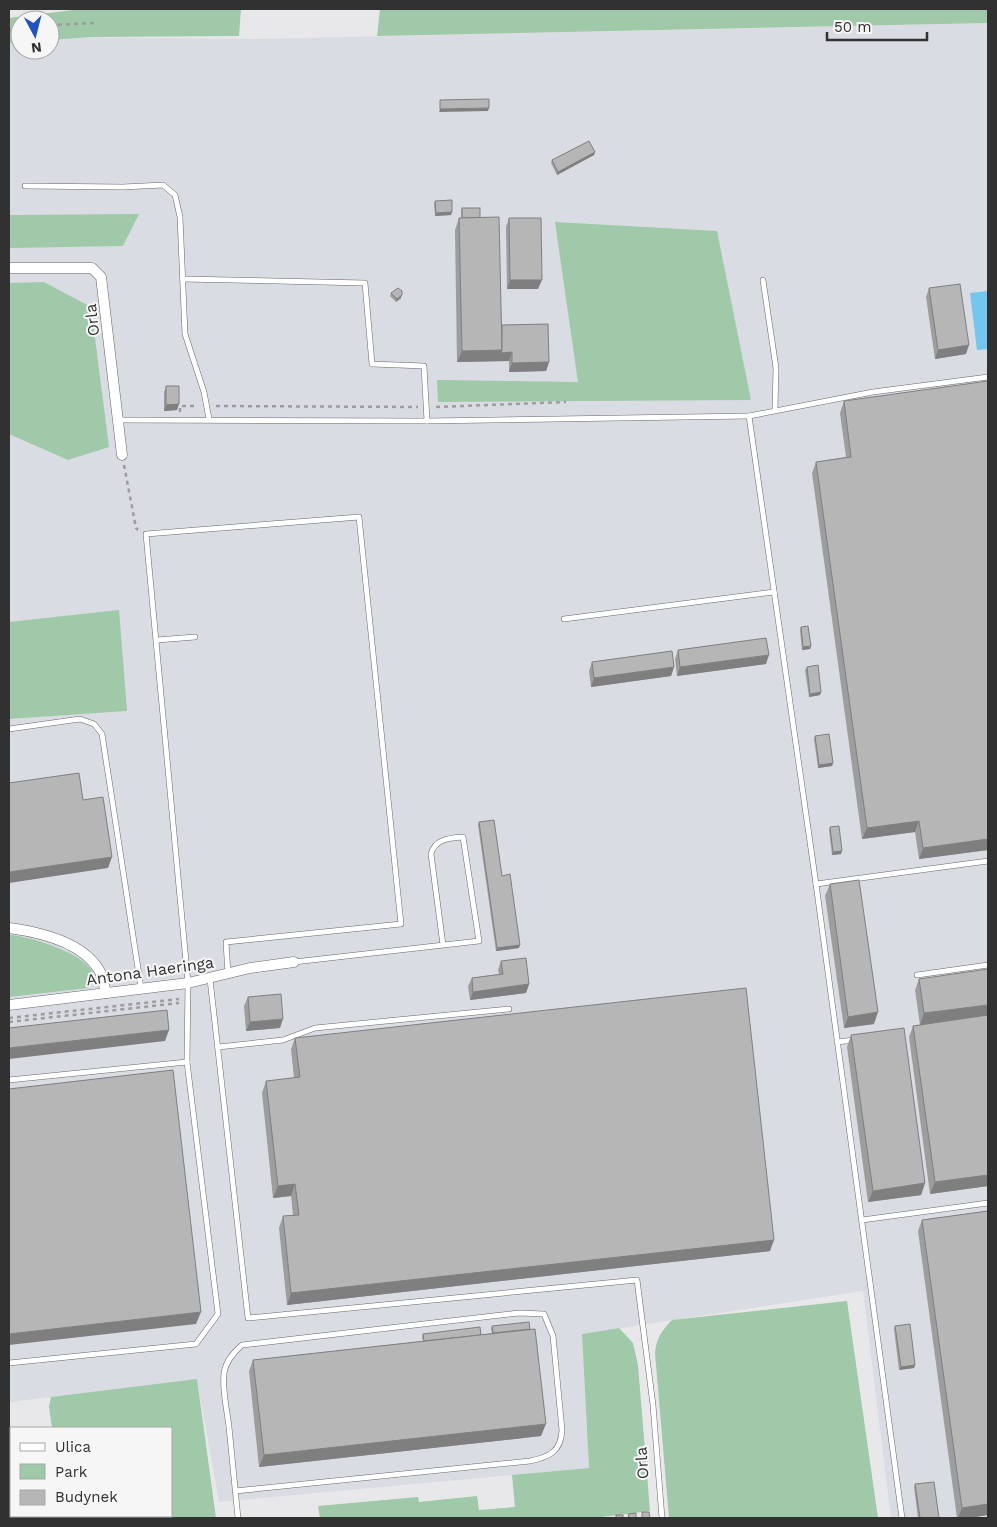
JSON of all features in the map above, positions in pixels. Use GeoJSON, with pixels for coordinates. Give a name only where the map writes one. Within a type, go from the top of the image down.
{"type":"FeatureCollection","features":[{"type":"Feature","properties":{"kind":"street","name":"Orla"},"geometry":{"type":"LineString","coordinates":[[9,268],[92,268],[101,278],[122,455]]}},
{"type":"Feature","properties":{"kind":"street"},"geometry":{"type":"LineString","coordinates":[[9,928],[53,939],[81,952],[92,960],[101,973],[106,993]]}},
{"type":"Feature","properties":{"kind":"street","name":"Antona Haeringa"},"geometry":{"type":"LineString","coordinates":[[9,1005],[188,983],[250,968],[294,962]]}},
{"type":"Feature","properties":{"kind":"lane"},"geometry":{"type":"LineString","coordinates":[[25,186],[123,187],[163,184],[175,195],[180,217],[185,334],[208,406],[209,420]]}},
{"type":"Feature","properties":{"kind":"lane"},"geometry":{"type":"LineString","coordinates":[[183,279],[365,282],[372,364],[424,366],[427,420]]}},
{"type":"Feature","properties":{"kind":"lane"},"geometry":{"type":"LineString","coordinates":[[763,280],[776,368],[775,410]]}},
{"type":"Feature","properties":{"kind":"lane"},"geometry":{"type":"LineString","coordinates":[[118,420],[427,420],[749,416],[874,392],[988,377]]}},
{"type":"Feature","properties":{"kind":"lane"},"geometry":{"type":"LineString","coordinates":[[749,416],[816,884],[902,1518]]}},
{"type":"Feature","properties":{"kind":"lane"},"geometry":{"type":"LineString","coordinates":[[9,1363],[196,1344],[218,1314],[187,1062],[188,983],[146,534],[359,516],[401,924],[226,942],[228,974]]}},
{"type":"Feature","properties":{"kind":"lane"},"geometry":{"type":"LineString","coordinates":[[564,619],[774,592]]}},
{"type":"Feature","properties":{"kind":"lane"},"geometry":{"type":"LineString","coordinates":[[157,640],[195,637]]}},
{"type":"Feature","properties":{"kind":"lane"},"geometry":{"type":"LineString","coordinates":[[9,729],[80,719],[94,724],[102,734],[141,988]]}},
{"type":"Feature","properties":{"kind":"lane"},"geometry":{"type":"LineString","coordinates":[[294,962],[479,941],[463,837],[439,841],[432,848],[431,854],[443,945]]}},
{"type":"Feature","properties":{"kind":"lane"},"geometry":{"type":"LineString","coordinates":[[816,884],[988,861]]}},
{"type":"Feature","properties":{"kind":"lane"},"geometry":{"type":"LineString","coordinates":[[917,975],[988,965]]}},
{"type":"Feature","properties":{"kind":"lane"},"geometry":{"type":"LineString","coordinates":[[210,979],[218,1047],[283,1040],[315,1028],[509,1009]]}},
{"type":"Feature","properties":{"kind":"lane"},"geometry":{"type":"LineString","coordinates":[[837,1042],[866,1038]]}},
{"type":"Feature","properties":{"kind":"lane","name":"Orla"},"geometry":{"type":"LineString","coordinates":[[218,1047],[248,1318],[637,1280],[653,1405],[662,1518]]}},
{"type":"Feature","properties":{"kind":"lane"},"geometry":{"type":"LineString","coordinates":[[9,1080],[187,1062]]}},
{"type":"Feature","properties":{"kind":"lane"},"geometry":{"type":"LineString","coordinates":[[862,1220],[988,1203]]}},
{"type":"Feature","properties":{"kind":"lane"},"geometry":{"type":"LineString","coordinates":[[235,1492],[530,1461],[554,1453],[560,1446],[562,1430],[553,1336],[544,1314],[519,1312],[242,1345],[229,1357],[224,1372],[224,1390],[235,1492],[238,1518]]}},
{"type":"Feature","properties":{"kind":"path"},"geometry":{"type":"LineString","coordinates":[[60,24],[96,22]]}},
{"type":"Feature","properties":{"kind":"path"},"geometry":{"type":"LineString","coordinates":[[180,419],[180,406],[426,407],[566,402]]}},
{"type":"Feature","properties":{"kind":"path"},"geometry":{"type":"LineString","coordinates":[[122,455],[136,528],[146,534]]}},
{"type":"Feature","properties":{"kind":"path"},"geometry":{"type":"LineString","coordinates":[[9,1020],[188,1000]]}},
{"type":"Feature","properties":{"kind":"shaded area"},"geometry":{"type":"Polygon","coordinates":[[[988,23],[988,1518],[891,1518],[863,1291],[582,1334],[589,1468],[219,1502],[197,1380],[9,1402],[9,719],[127,711],[9,622],[9,37],[10,60],[60,60],[60,37],[258,39],[988,23]]]}},
{"type":"Feature","properties":{"kind":"green space"},"geometry":{"type":"Polygon","coordinates":[[[81,9],[241,9],[239,36],[92,37],[60,39],[60,12],[81,9]]]}},
{"type":"Feature","properties":{"kind":"green space"},"geometry":{"type":"Polygon","coordinates":[[[380,9],[988,9],[988,23],[377,36],[380,9]]]}},
{"type":"Feature","properties":{"kind":"green space"},"geometry":{"type":"Polygon","coordinates":[[[9,18],[10,18],[9,43],[9,18]]]}},
{"type":"Feature","properties":{"kind":"green space"},"geometry":{"type":"Polygon","coordinates":[[[139,214],[123,246],[9,248],[9,215],[139,214]]]}},
{"type":"Feature","properties":{"kind":"green space"},"geometry":{"type":"Polygon","coordinates":[[[555,222],[717,231],[751,400],[438,402],[437,380],[578,382],[555,222]]]}},
{"type":"Feature","properties":{"kind":"green space"},"geometry":{"type":"Polygon","coordinates":[[[44,282],[91,307],[109,447],[68,460],[9,434],[9,283],[44,282]]]}},
{"type":"Feature","properties":{"kind":"green space"},"geometry":{"type":"Polygon","coordinates":[[[119,610],[127,711],[9,719],[9,622],[119,610]]]}},
{"type":"Feature","properties":{"kind":"green space"},"geometry":{"type":"Polygon","coordinates":[[[9,935],[45,943],[74,956],[86,964],[93,972],[94,981],[88,988],[9,997],[9,935]]]}},
{"type":"Feature","properties":{"kind":"green space"},"geometry":{"type":"Polygon","coordinates":[[[847,1301],[878,1518],[669,1518],[655,1353],[658,1339],[665,1327],[672,1320],[847,1301]]]}},
{"type":"Feature","properties":{"kind":"green space"},"geometry":{"type":"Polygon","coordinates":[[[619,1328],[633,1343],[638,1365],[650,1511],[594,1518],[320,1518],[318,1506],[418,1497],[419,1502],[477,1496],[479,1510],[515,1507],[512,1475],[589,1468],[582,1334],[619,1328]]]}},
{"type":"Feature","properties":{"kind":"green space"},"geometry":{"type":"Polygon","coordinates":[[[197,1379],[216,1518],[9,1518],[10,1438],[10,1517],[172,1517],[172,1427],[52,1427],[49,1407],[51,1397],[197,1379]]]}},
{"type":"Feature","properties":{"kind":"water"},"geometry":{"type":"Polygon","coordinates":[[[988,291],[988,349],[977,350],[970,293],[988,291]]]}},
{"type":"Feature","properties":{"kind":"building"},"geometry":{"type":"Polygon","coordinates":[[[489,99],[489,108],[440,109],[440,100],[489,99]]]}},
{"type":"Feature","properties":{"kind":"building"},"geometry":{"type":"Polygon","coordinates":[[[589,141],[595,152],[558,172],[552,160],[589,141]]]}},
{"type":"Feature","properties":{"kind":"building"},"geometry":{"type":"Polygon","coordinates":[[[452,200],[452,212],[436,213],[435,201],[452,200]]]}},
{"type":"Feature","properties":{"kind":"building"},"geometry":{"type":"Polygon","coordinates":[[[462,208],[480,208],[480,218],[462,218],[462,208]]]}},
{"type":"Feature","properties":{"kind":"building"},"geometry":{"type":"Polygon","coordinates":[[[499,217],[502,350],[462,351],[459,218],[499,217]]]}},
{"type":"Feature","properties":{"kind":"building"},"geometry":{"type":"Polygon","coordinates":[[[509,218],[541,218],[542,280],[510,280],[509,218]]]}},
{"type":"Feature","properties":{"kind":"building"},"geometry":{"type":"Polygon","coordinates":[[[960,284],[969,345],[938,350],[929,288],[960,284]]]}},
{"type":"Feature","properties":{"kind":"building"},"geometry":{"type":"Polygon","coordinates":[[[398,288],[402,291],[402,295],[397,299],[391,293],[398,288]]]}},
{"type":"Feature","properties":{"kind":"building"},"geometry":{"type":"Polygon","coordinates":[[[548,324],[549,362],[512,363],[512,352],[501,353],[502,325],[548,324]]]}},
{"type":"Feature","properties":{"kind":"building"},"geometry":{"type":"Polygon","coordinates":[[[988,381],[988,839],[923,848],[919,821],[867,828],[816,462],[851,457],[844,401],[988,381]]]}},
{"type":"Feature","properties":{"kind":"building"},"geometry":{"type":"Polygon","coordinates":[[[166,386],[179,386],[179,404],[166,405],[166,386]]]}},
{"type":"Feature","properties":{"kind":"building"},"geometry":{"type":"Polygon","coordinates":[[[808,626],[811,646],[803,647],[801,627],[808,626]]]}},
{"type":"Feature","properties":{"kind":"building"},"geometry":{"type":"Polygon","coordinates":[[[766,638],[769,655],[680,667],[678,650],[766,638]]]}},
{"type":"Feature","properties":{"kind":"building"},"geometry":{"type":"Polygon","coordinates":[[[672,651],[674,667],[594,678],[592,662],[672,651]]]}},
{"type":"Feature","properties":{"kind":"building"},"geometry":{"type":"Polygon","coordinates":[[[818,665],[821,692],[810,694],[807,667],[818,665]]]}},
{"type":"Feature","properties":{"kind":"building"},"geometry":{"type":"Polygon","coordinates":[[[829,734],[833,763],[819,765],[815,736],[829,734]]]}},
{"type":"Feature","properties":{"kind":"building"},"geometry":{"type":"Polygon","coordinates":[[[79,773],[83,800],[103,797],[112,857],[9,872],[9,783],[79,773]]]}},
{"type":"Feature","properties":{"kind":"building"},"geometry":{"type":"Polygon","coordinates":[[[494,820],[502,876],[510,874],[520,945],[497,948],[479,822],[494,820]]]}},
{"type":"Feature","properties":{"kind":"building"},"geometry":{"type":"Polygon","coordinates":[[[839,826],[842,851],[833,852],[830,827],[839,826]]]}},
{"type":"Feature","properties":{"kind":"building"},"geometry":{"type":"Polygon","coordinates":[[[859,880],[878,1012],[848,1017],[830,884],[859,880]]]}},
{"type":"Feature","properties":{"kind":"building"},"geometry":{"type":"Polygon","coordinates":[[[526,958],[529,984],[473,992],[472,978],[503,974],[501,961],[526,958]]]}},
{"type":"Feature","properties":{"kind":"building"},"geometry":{"type":"Polygon","coordinates":[[[988,969],[988,1005],[924,1013],[919,979],[988,969]]]}},
{"type":"Feature","properties":{"kind":"building"},"geometry":{"type":"Polygon","coordinates":[[[746,988],[774,1240],[291,1293],[283,1216],[299,1215],[295,1184],[278,1186],[266,1081],[300,1077],[295,1038],[746,988]]]}},
{"type":"Feature","properties":{"kind":"building"},"geometry":{"type":"Polygon","coordinates":[[[281,994],[283,1019],[250,1022],[248,997],[281,994]]]}},
{"type":"Feature","properties":{"kind":"building"},"geometry":{"type":"Polygon","coordinates":[[[167,1010],[169,1030],[9,1048],[9,1028],[167,1010]]]}},
{"type":"Feature","properties":{"kind":"building"},"geometry":{"type":"Polygon","coordinates":[[[988,1015],[988,1175],[935,1182],[913,1026],[988,1015]]]}},
{"type":"Feature","properties":{"kind":"building"},"geometry":{"type":"Polygon","coordinates":[[[904,1028],[925,1183],[873,1191],[851,1035],[904,1028]]]}},
{"type":"Feature","properties":{"kind":"building"},"geometry":{"type":"Polygon","coordinates":[[[173,1070],[201,1312],[9,1334],[9,1089],[173,1070]]]}},
{"type":"Feature","properties":{"kind":"building"},"geometry":{"type":"Polygon","coordinates":[[[988,1211],[988,1504],[962,1508],[922,1220],[988,1211]]]}},
{"type":"Feature","properties":{"kind":"building"},"geometry":{"type":"Polygon","coordinates":[[[529,1322],[530,1329],[493,1333],[492,1326],[529,1322]]]}},
{"type":"Feature","properties":{"kind":"building"},"geometry":{"type":"Polygon","coordinates":[[[910,1324],[915,1365],[901,1367],[895,1326],[910,1324]]]}},
{"type":"Feature","properties":{"kind":"building"},"geometry":{"type":"Polygon","coordinates":[[[480,1327],[481,1335],[424,1341],[423,1334],[480,1327]]]}},
{"type":"Feature","properties":{"kind":"building"},"geometry":{"type":"Polygon","coordinates":[[[535,1329],[546,1424],[264,1455],[253,1360],[535,1329]]]}},
{"type":"Feature","properties":{"kind":"building"},"geometry":{"type":"Polygon","coordinates":[[[934,1482],[939,1518],[920,1518],[915,1484],[934,1482]]]}},
{"type":"Feature","properties":{"kind":"building"},"geometry":{"type":"Polygon","coordinates":[[[642,1512],[649,1512],[650,1518],[642,1518],[642,1512]]]}},
{"type":"Feature","properties":{"kind":"building"},"geometry":{"type":"Polygon","coordinates":[[[636,1513],[636,1518],[629,1518],[628,1514],[636,1513]]]}},
{"type":"Feature","properties":{"kind":"building"},"geometry":{"type":"Polygon","coordinates":[[[616,1515],[623,1515],[623,1518],[616,1518],[616,1515]]]}}]}
